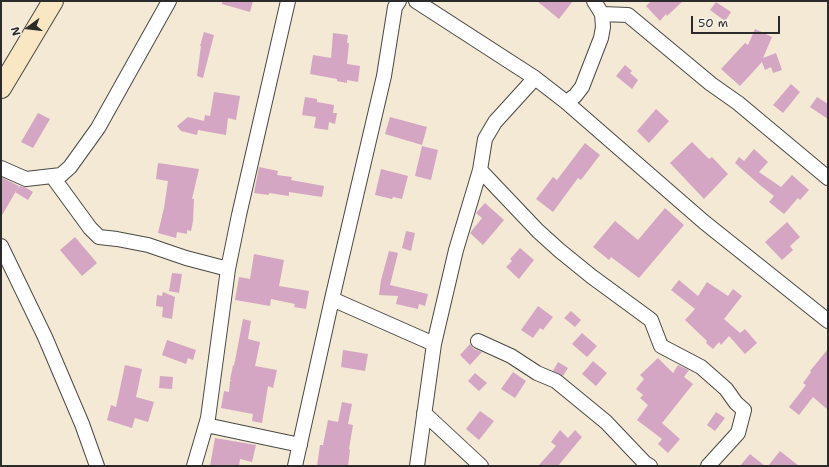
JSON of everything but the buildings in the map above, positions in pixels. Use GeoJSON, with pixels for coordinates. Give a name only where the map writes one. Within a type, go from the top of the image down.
{"type":"FeatureCollection","features":[{"type":"Feature","properties":{"kind":"street"},"geometry":{"type":"LineString","coordinates":[[1,88],[53,1]]}},
{"type":"Feature","properties":{"kind":"street"},"geometry":{"type":"LineString","coordinates":[[1,168],[26,179],[62,175],[70,167],[98,128],[169,1]]}},
{"type":"Feature","properties":{"kind":"street"},"geometry":{"type":"LineString","coordinates":[[194,466],[208,418],[228,268],[238,215],[288,1]]}},
{"type":"Feature","properties":{"kind":"street"},"geometry":{"type":"LineString","coordinates":[[295,466],[384,76],[395,7],[399,1]]}},
{"type":"Feature","properties":{"kind":"street"},"geometry":{"type":"LineString","coordinates":[[416,1],[535,78],[566,102],[704,222],[828,320]]}},
{"type":"Feature","properties":{"kind":"street"},"geometry":{"type":"LineString","coordinates":[[566,102],[575,96],[582,87],[600,38],[603,27],[602,14],[594,1]]}},
{"type":"Feature","properties":{"kind":"street"},"geometry":{"type":"LineString","coordinates":[[602,14],[628,15],[705,80],[743,108],[828,178]]}},
{"type":"Feature","properties":{"kind":"street"},"geometry":{"type":"LineString","coordinates":[[417,466],[434,344],[456,250],[480,170],[485,139],[495,122],[535,78]]}},
{"type":"Feature","properties":{"kind":"street"},"geometry":{"type":"LineString","coordinates":[[480,170],[538,231],[559,250],[650,320],[661,346],[701,367],[726,390],[736,403],[744,410],[738,433],[708,466]]}},
{"type":"Feature","properties":{"kind":"street"},"geometry":{"type":"LineString","coordinates":[[52,176],[90,228],[99,237],[117,239],[148,246],[186,258],[228,268]]}},
{"type":"Feature","properties":{"kind":"street"},"geometry":{"type":"LineString","coordinates":[[1,246],[48,344],[82,424],[97,466]]}},
{"type":"Feature","properties":{"kind":"street"},"geometry":{"type":"LineString","coordinates":[[332,299],[434,344]]}},
{"type":"Feature","properties":{"kind":"street"},"geometry":{"type":"LineString","coordinates":[[478,341],[511,356],[537,373],[556,381],[606,422],[650,466]]}},
{"type":"Feature","properties":{"kind":"street"},"geometry":{"type":"LineString","coordinates":[[424,413],[481,466]]}},
{"type":"Feature","properties":{"kind":"street"},"geometry":{"type":"LineString","coordinates":[[206,424],[300,445]]}}]}
